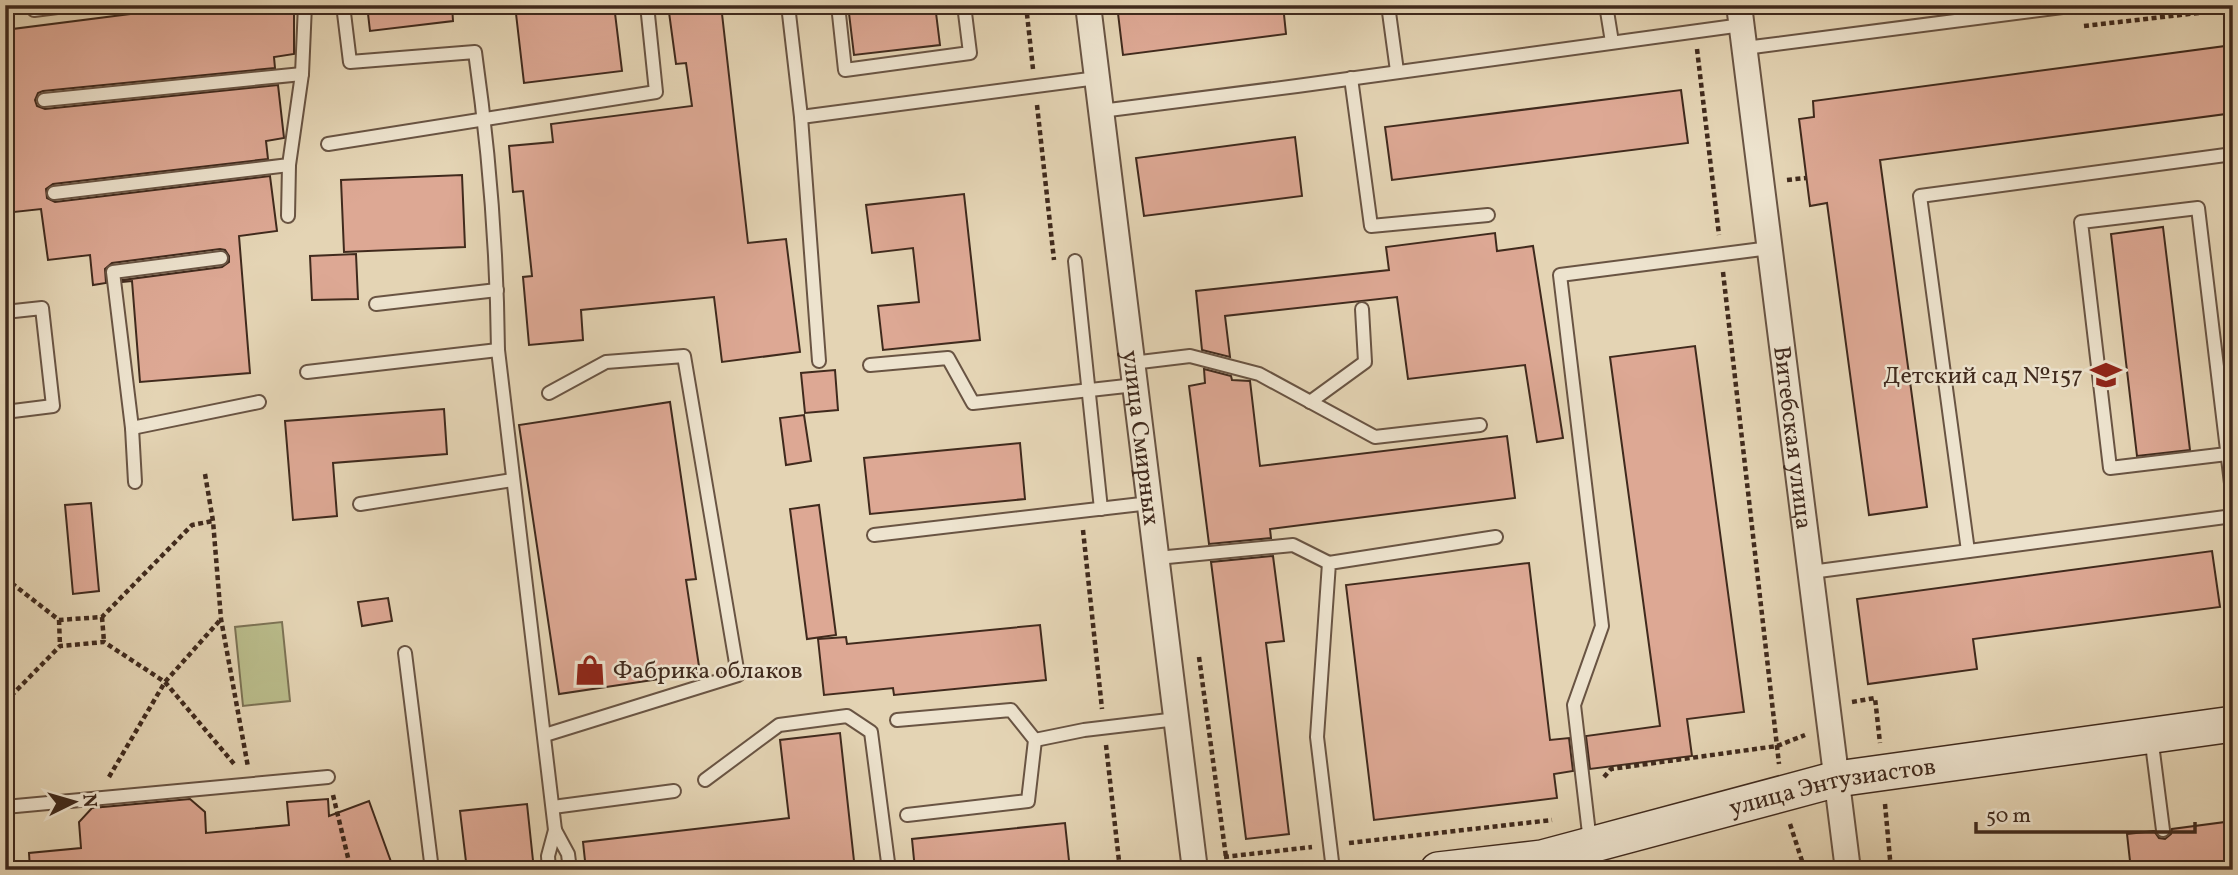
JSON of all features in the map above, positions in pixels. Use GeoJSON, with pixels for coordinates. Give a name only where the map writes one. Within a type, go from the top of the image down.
{"type":"FeatureCollection","features":[{"type":"Feature","properties":{"kind":"main road","name":"улица Энтузиастов"},"geometry":{"type":"LineString","coordinates":[[1438,870],[1542,858],[1837,779],[2233,724]]}},
{"type":"Feature","properties":{"kind":"street","name":"улица Смирных"},"geometry":{"type":"LineString","coordinates":[[1088,5],[1195,865]]}},
{"type":"Feature","properties":{"kind":"street","name":"Витебская улица"},"geometry":{"type":"LineString","coordinates":[[1742,26],[1848,870]]}},
{"type":"Feature","properties":{"kind":"lane"},"geometry":{"type":"LineString","coordinates":[[34,10],[74,5]]}},
{"type":"Feature","properties":{"kind":"lane"},"geometry":{"type":"LineString","coordinates":[[288,216],[289,165],[302,74],[304,5]]}},
{"type":"Feature","properties":{"kind":"lane"},"geometry":{"type":"LineString","coordinates":[[343,5],[349,62],[475,52],[484,118],[497,290],[498,349],[553,807],[555,830],[548,856],[549,870]]}},
{"type":"Feature","properties":{"kind":"lane"},"geometry":{"type":"LineString","coordinates":[[328,144],[656,92],[647,5]]}},
{"type":"Feature","properties":{"kind":"lane"},"geometry":{"type":"LineString","coordinates":[[788,5],[801,117],[819,361]]}},
{"type":"Feature","properties":{"kind":"lane"},"geometry":{"type":"LineString","coordinates":[[838,5],[845,70],[970,53],[964,5]]}},
{"type":"Feature","properties":{"kind":"lane"},"geometry":{"type":"LineString","coordinates":[[1388,5],[1397,72]]}},
{"type":"Feature","properties":{"kind":"lane"},"geometry":{"type":"LineString","coordinates":[[1606,5],[1612,42]]}},
{"type":"Feature","properties":{"kind":"lane"},"geometry":{"type":"LineString","coordinates":[[1101,111],[1695,31],[2078,5]]}},
{"type":"Feature","properties":{"kind":"lane"},"geometry":{"type":"LineString","coordinates":[[44,100],[302,74]]}},
{"type":"Feature","properties":{"kind":"lane"},"geometry":{"type":"LineString","coordinates":[[801,117],[1097,78]]}},
{"type":"Feature","properties":{"kind":"lane"},"geometry":{"type":"LineString","coordinates":[[1351,78],[1371,226],[1488,215]]}},
{"type":"Feature","properties":{"kind":"lane"},"geometry":{"type":"LineString","coordinates":[[1968,551],[1920,196],[2233,154]]}},
{"type":"Feature","properties":{"kind":"lane"},"geometry":{"type":"LineString","coordinates":[[54,193],[289,165]]}},
{"type":"Feature","properties":{"kind":"lane"},"geometry":{"type":"LineString","coordinates":[[2227,454],[2110,468],[2081,222],[2198,208],[2233,500]]}},
{"type":"Feature","properties":{"kind":"lane"},"geometry":{"type":"LineString","coordinates":[[1590,845],[1574,705],[1602,626],[1560,275],[1770,248]]}},
{"type":"Feature","properties":{"kind":"lane"},"geometry":{"type":"LineString","coordinates":[[135,482],[132,428],[113,272],[221,258]]}},
{"type":"Feature","properties":{"kind":"lane"},"geometry":{"type":"LineString","coordinates":[[1075,261],[1101,509]]}},
{"type":"Feature","properties":{"kind":"lane"},"geometry":{"type":"LineString","coordinates":[[376,304],[497,290]]}},
{"type":"Feature","properties":{"kind":"lane"},"geometry":{"type":"LineString","coordinates":[[5,312],[43,308],[53,405],[5,412]]}},
{"type":"Feature","properties":{"kind":"lane"},"geometry":{"type":"LineString","coordinates":[[1310,402],[1365,362],[1362,309]]}},
{"type":"Feature","properties":{"kind":"lane"},"geometry":{"type":"LineString","coordinates":[[307,372],[498,349]]}},
{"type":"Feature","properties":{"kind":"lane"},"geometry":{"type":"LineString","coordinates":[[545,735],[738,675],[684,356],[606,362],[549,393]]}},
{"type":"Feature","properties":{"kind":"lane"},"geometry":{"type":"LineString","coordinates":[[870,365],[948,358],[973,403],[1088,390],[1190,356],[1259,374],[1375,437],[1480,425]]}},
{"type":"Feature","properties":{"kind":"lane"},"geometry":{"type":"LineString","coordinates":[[132,428],[259,402]]}},
{"type":"Feature","properties":{"kind":"lane"},"geometry":{"type":"LineString","coordinates":[[360,504],[512,480]]}},
{"type":"Feature","properties":{"kind":"lane"},"geometry":{"type":"LineString","coordinates":[[874,535],[1150,503]]}},
{"type":"Feature","properties":{"kind":"lane"},"geometry":{"type":"LineString","coordinates":[[1811,572],[2233,516]]}},
{"type":"Feature","properties":{"kind":"lane"},"geometry":{"type":"LineString","coordinates":[[1157,558],[1293,545],[1329,563],[1496,537]]}},
{"type":"Feature","properties":{"kind":"lane"},"geometry":{"type":"LineString","coordinates":[[1329,563],[1317,737],[1333,870]]}},
{"type":"Feature","properties":{"kind":"lane"},"geometry":{"type":"LineString","coordinates":[[405,653],[432,870]]}},
{"type":"Feature","properties":{"kind":"lane"},"geometry":{"type":"LineString","coordinates":[[897,720],[1011,710],[1035,740],[1028,801],[907,814]]}},
{"type":"Feature","properties":{"kind":"lane"},"geometry":{"type":"LineString","coordinates":[[705,780],[779,725],[847,716],[871,732],[888,870]]}},
{"type":"Feature","properties":{"kind":"lane"},"geometry":{"type":"LineString","coordinates":[[1035,740],[1084,730],[1177,719]]}},
{"type":"Feature","properties":{"kind":"lane"},"geometry":{"type":"LineString","coordinates":[[2151,736],[2163,830]]}},
{"type":"Feature","properties":{"kind":"lane"},"geometry":{"type":"LineString","coordinates":[[5,807],[328,777]]}},
{"type":"Feature","properties":{"kind":"lane"},"geometry":{"type":"LineString","coordinates":[[553,807],[674,792]]}},
{"type":"Feature","properties":{"kind":"lane"},"geometry":{"type":"LineString","coordinates":[[555,830],[568,854],[570,870]]}},
{"type":"Feature","properties":{"kind":"path"},"geometry":{"type":"LineString","coordinates":[[1695,31],[1781,794],[1805,870]]}},
{"type":"Feature","properties":{"kind":"path"},"geometry":{"type":"LineString","coordinates":[[1786,180],[1806,178]]}},
{"type":"Feature","properties":{"kind":"path"},"geometry":{"type":"LineString","coordinates":[[205,474],[213,521],[221,618],[251,785]]}},
{"type":"Feature","properties":{"kind":"path"},"geometry":{"type":"LineString","coordinates":[[5,578],[59,620],[102,617],[192,525],[213,521]]}},
{"type":"Feature","properties":{"kind":"path"},"geometry":{"type":"LineString","coordinates":[[102,617],[104,642]]}},
{"type":"Feature","properties":{"kind":"path"},"geometry":{"type":"LineString","coordinates":[[97,798],[165,682],[221,618]]}},
{"type":"Feature","properties":{"kind":"path"},"geometry":{"type":"LineString","coordinates":[[59,620],[60,646]]}},
{"type":"Feature","properties":{"kind":"path"},"geometry":{"type":"LineString","coordinates":[[5,702],[60,646],[104,642],[165,682],[251,785]]}},
{"type":"Feature","properties":{"kind":"path"},"geometry":{"type":"LineString","coordinates":[[1876,709],[1879,734]]}},
{"type":"Feature","properties":{"kind":"path"},"geometry":{"type":"LineString","coordinates":[[1125,870],[1195,865],[1330,845],[1574,817],[1611,769],[1777,746],[1830,726]]}},
{"type":"Feature","properties":{"kind":"path"},"geometry":{"type":"LineString","coordinates":[[334,798],[351,870]]}},
{"type":"Feature","properties":{"kind":"green space"},"geometry":{"type":"Polygon","coordinates":[[[282,622],[290,701],[243,706],[235,627],[282,622]]]}},
{"type":"Feature","properties":{"kind":"building"},"geometry":{"type":"Polygon","coordinates":[[[201,5],[294,5],[294,54],[274,57],[275,68],[43,91],[38,93],[35,100],[37,106],[45,109],[278,85],[284,138],[266,141],[268,159],[53,184],[46,189],[47,198],[55,202],[270,176],[277,231],[239,236],[250,373],[140,382],[132,281],[123,280],[222,267],[229,262],[229,256],[225,250],[220,249],[112,263],[105,269],[106,283],[93,285],[90,255],[48,260],[41,209],[5,213],[5,30],[201,5]]]}},
{"type":"Feature","properties":{"kind":"building"},"geometry":{"type":"Polygon","coordinates":[[[367,5],[452,5],[453,21],[370,31],[367,5]]]}},
{"type":"Feature","properties":{"kind":"building"},"geometry":{"type":"Polygon","coordinates":[[[515,5],[614,5],[622,71],[524,83],[515,5]]]}},
{"type":"Feature","properties":{"kind":"building"},"geometry":{"type":"Polygon","coordinates":[[[668,5],[721,5],[748,243],[786,239],[800,352],[722,362],[714,297],[581,310],[583,340],[529,345],[523,277],[532,276],[523,191],[513,192],[509,146],[553,142],[551,124],[692,106],[686,63],[676,64],[668,5]]]}},
{"type":"Feature","properties":{"kind":"building"},"geometry":{"type":"Polygon","coordinates":[[[848,5],[935,5],[940,45],[854,55],[848,5]]]}},
{"type":"Feature","properties":{"kind":"building"},"geometry":{"type":"Polygon","coordinates":[[[1117,5],[1283,5],[1286,34],[1123,55],[1117,5]]]}},
{"type":"Feature","properties":{"kind":"building"},"geometry":{"type":"Polygon","coordinates":[[[2233,45],[2233,113],[1880,160],[1927,507],[1869,515],[1827,203],[1810,206],[1799,119],[1814,117],[1813,101],[2233,45]]]}},
{"type":"Feature","properties":{"kind":"building"},"geometry":{"type":"Polygon","coordinates":[[[1681,90],[1688,143],[1392,180],[1385,127],[1681,90]]]}},
{"type":"Feature","properties":{"kind":"building"},"geometry":{"type":"Polygon","coordinates":[[[1295,137],[1302,196],[1144,216],[1136,158],[1295,137]]]}},
{"type":"Feature","properties":{"kind":"building"},"geometry":{"type":"Polygon","coordinates":[[[462,175],[465,247],[344,252],[341,180],[462,175]]]}},
{"type":"Feature","properties":{"kind":"building"},"geometry":{"type":"Polygon","coordinates":[[[964,194],[980,340],[883,350],[878,306],[919,302],[913,248],[872,253],[866,205],[964,194]]]}},
{"type":"Feature","properties":{"kind":"building"},"geometry":{"type":"Polygon","coordinates":[[[2163,227],[2190,450],[2137,456],[2111,234],[2163,227]]]}},
{"type":"Feature","properties":{"kind":"building"},"geometry":{"type":"Polygon","coordinates":[[[1495,233],[1497,251],[1533,246],[1563,438],[1537,442],[1525,365],[1408,379],[1397,297],[1225,316],[1230,357],[1202,350],[1196,291],[1389,270],[1386,247],[1495,233]]]}},
{"type":"Feature","properties":{"kind":"building"},"geometry":{"type":"Polygon","coordinates":[[[356,254],[358,299],[312,300],[310,256],[356,254]]]}},
{"type":"Feature","properties":{"kind":"building"},"geometry":{"type":"Polygon","coordinates":[[[1695,346],[1744,712],[1687,719],[1692,756],[1590,769],[1586,736],[1660,726],[1610,357],[1695,346]]]}},
{"type":"Feature","properties":{"kind":"building"},"geometry":{"type":"Polygon","coordinates":[[[1204,369],[1231,376],[1232,380],[1250,381],[1260,466],[1507,436],[1515,498],[1270,529],[1271,538],[1209,544],[1189,386],[1205,383],[1204,369]]]}},
{"type":"Feature","properties":{"kind":"building"},"geometry":{"type":"Polygon","coordinates":[[[835,370],[838,410],[805,413],[801,373],[835,370]]]}},
{"type":"Feature","properties":{"kind":"building"},"geometry":{"type":"Polygon","coordinates":[[[670,402],[696,579],[686,580],[700,673],[559,694],[519,425],[670,402]]]}},
{"type":"Feature","properties":{"kind":"building"},"geometry":{"type":"Polygon","coordinates":[[[444,409],[447,454],[333,463],[337,516],[293,520],[285,421],[444,409]]]}},
{"type":"Feature","properties":{"kind":"building"},"geometry":{"type":"Polygon","coordinates":[[[804,415],[811,461],[786,465],[780,418],[804,415]]]}},
{"type":"Feature","properties":{"kind":"building"},"geometry":{"type":"Polygon","coordinates":[[[1020,443],[1025,499],[870,514],[864,458],[1020,443]]]}},
{"type":"Feature","properties":{"kind":"building"},"geometry":{"type":"Polygon","coordinates":[[[91,503],[99,591],[73,594],[65,505],[91,503]]]}},
{"type":"Feature","properties":{"kind":"building"},"geometry":{"type":"Polygon","coordinates":[[[819,505],[836,635],[807,639],[790,509],[819,505]]]}},
{"type":"Feature","properties":{"kind":"building"},"geometry":{"type":"Polygon","coordinates":[[[2212,551],[2220,607],[1973,639],[1977,669],[1868,684],[1857,599],[2212,551]]]}},
{"type":"Feature","properties":{"kind":"building"},"geometry":{"type":"Polygon","coordinates":[[[1273,556],[1284,641],[1266,643],[1289,834],[1246,839],[1211,562],[1273,556]]]}},
{"type":"Feature","properties":{"kind":"building"},"geometry":{"type":"Polygon","coordinates":[[[1529,563],[1550,740],[1569,738],[1573,771],[1554,774],[1557,798],[1374,820],[1346,585],[1529,563]]]}},
{"type":"Feature","properties":{"kind":"building"},"geometry":{"type":"Polygon","coordinates":[[[388,598],[392,621],[362,626],[358,602],[388,598]]]}},
{"type":"Feature","properties":{"kind":"building"},"geometry":{"type":"Polygon","coordinates":[[[1040,625],[1046,680],[894,695],[893,688],[824,695],[818,639],[846,637],[847,644],[1040,625]]]}},
{"type":"Feature","properties":{"kind":"building"},"geometry":{"type":"Polygon","coordinates":[[[840,733],[855,870],[586,870],[583,842],[789,818],[780,740],[840,733]]]}},
{"type":"Feature","properties":{"kind":"building"},"geometry":{"type":"Polygon","coordinates":[[[190,799],[205,812],[206,833],[289,825],[287,802],[328,799],[329,816],[369,801],[394,870],[30,870],[29,853],[81,848],[79,822],[92,808],[190,799]]]}},
{"type":"Feature","properties":{"kind":"building"},"geometry":{"type":"Polygon","coordinates":[[[527,804],[534,870],[467,870],[460,811],[527,804]]]}},
{"type":"Feature","properties":{"kind":"building"},"geometry":{"type":"Polygon","coordinates":[[[2233,821],[2233,870],[2131,870],[2127,834],[2154,831],[2159,838],[2165,839],[2172,829],[2233,821]]]}},
{"type":"Feature","properties":{"kind":"building"},"geometry":{"type":"Polygon","coordinates":[[[1065,823],[1070,870],[915,870],[912,839],[1065,823]]]}},
{"type":"Feature","properties":{"kind":"place","name":"Детский сад №157"},"geometry":{"type":"Point","coordinates":[2106,375]}},
{"type":"Feature","properties":{"kind":"place","name":"Фабрика облаков"},"geometry":{"type":"Point","coordinates":[590,670]}}]}
